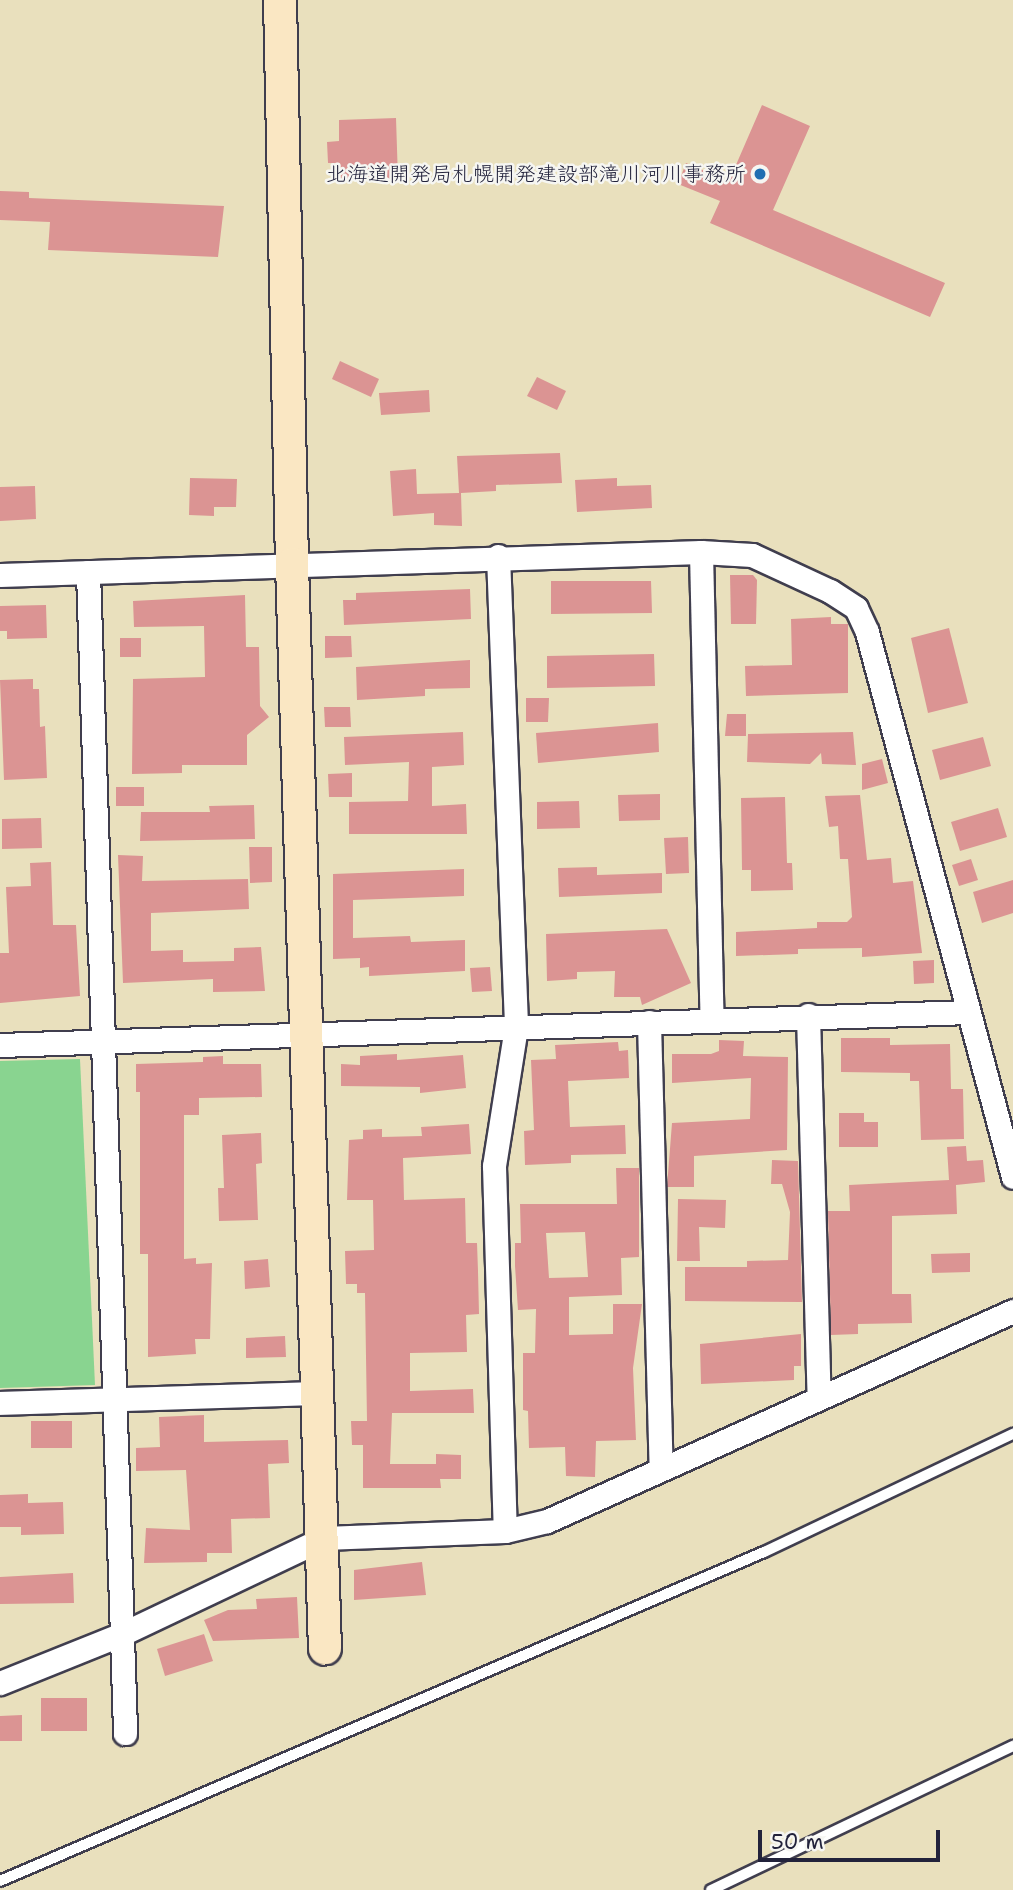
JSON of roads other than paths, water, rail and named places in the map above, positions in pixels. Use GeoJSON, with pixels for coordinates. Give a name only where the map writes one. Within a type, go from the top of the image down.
{"type":"FeatureCollection","features":[{"type":"Feature","properties":{"kind":"street"},"geometry":{"type":"LineString","coordinates":[[280,0],[292,564],[320,1393],[325,1648]]}},
{"type":"Feature","properties":{"kind":"street"},"geometry":{"type":"LineString","coordinates":[[701,552],[712,1019]]}},
{"type":"Feature","properties":{"kind":"street"},"geometry":{"type":"LineString","coordinates":[[0,575],[498,556],[701,552],[752,555],[831,591],[856,608],[867,632],[1013,1177]]}},
{"type":"Feature","properties":{"kind":"street"},"geometry":{"type":"LineString","coordinates":[[498,556],[516,1027],[494,1166],[505,1531]]}},
{"type":"Feature","properties":{"kind":"street"},"geometry":{"type":"LineString","coordinates":[[88,572],[125,1733]]}},
{"type":"Feature","properties":{"kind":"street"},"geometry":{"type":"LineString","coordinates":[[0,1045],[808,1015],[967,1012]]}},
{"type":"Feature","properties":{"kind":"street"},"geometry":{"type":"LineString","coordinates":[[808,1015],[819,1397]]}},
{"type":"Feature","properties":{"kind":"street"},"geometry":{"type":"LineString","coordinates":[[649,1022],[661,1469]]}},
{"type":"Feature","properties":{"kind":"street"},"geometry":{"type":"LineString","coordinates":[[0,1683],[122,1634],[324,1538],[505,1531],[547,1521],[1013,1311]]}},
{"type":"Feature","properties":{"kind":"street"},"geometry":{"type":"LineString","coordinates":[[0,1404],[320,1393]]}},
{"type":"Feature","properties":{"kind":"lane"},"geometry":{"type":"LineString","coordinates":[[0,1881],[751,1557],[1013,1434]]}},
{"type":"Feature","properties":{"kind":"lane"},"geometry":{"type":"LineString","coordinates":[[710,1890],[1013,1746]]}},
{"type":"Feature","properties":{"kind":"place","name":"北海道開発局札幌開発建設部滝川河川事務所"},"geometry":{"type":"Point","coordinates":[760,174]}}]}
